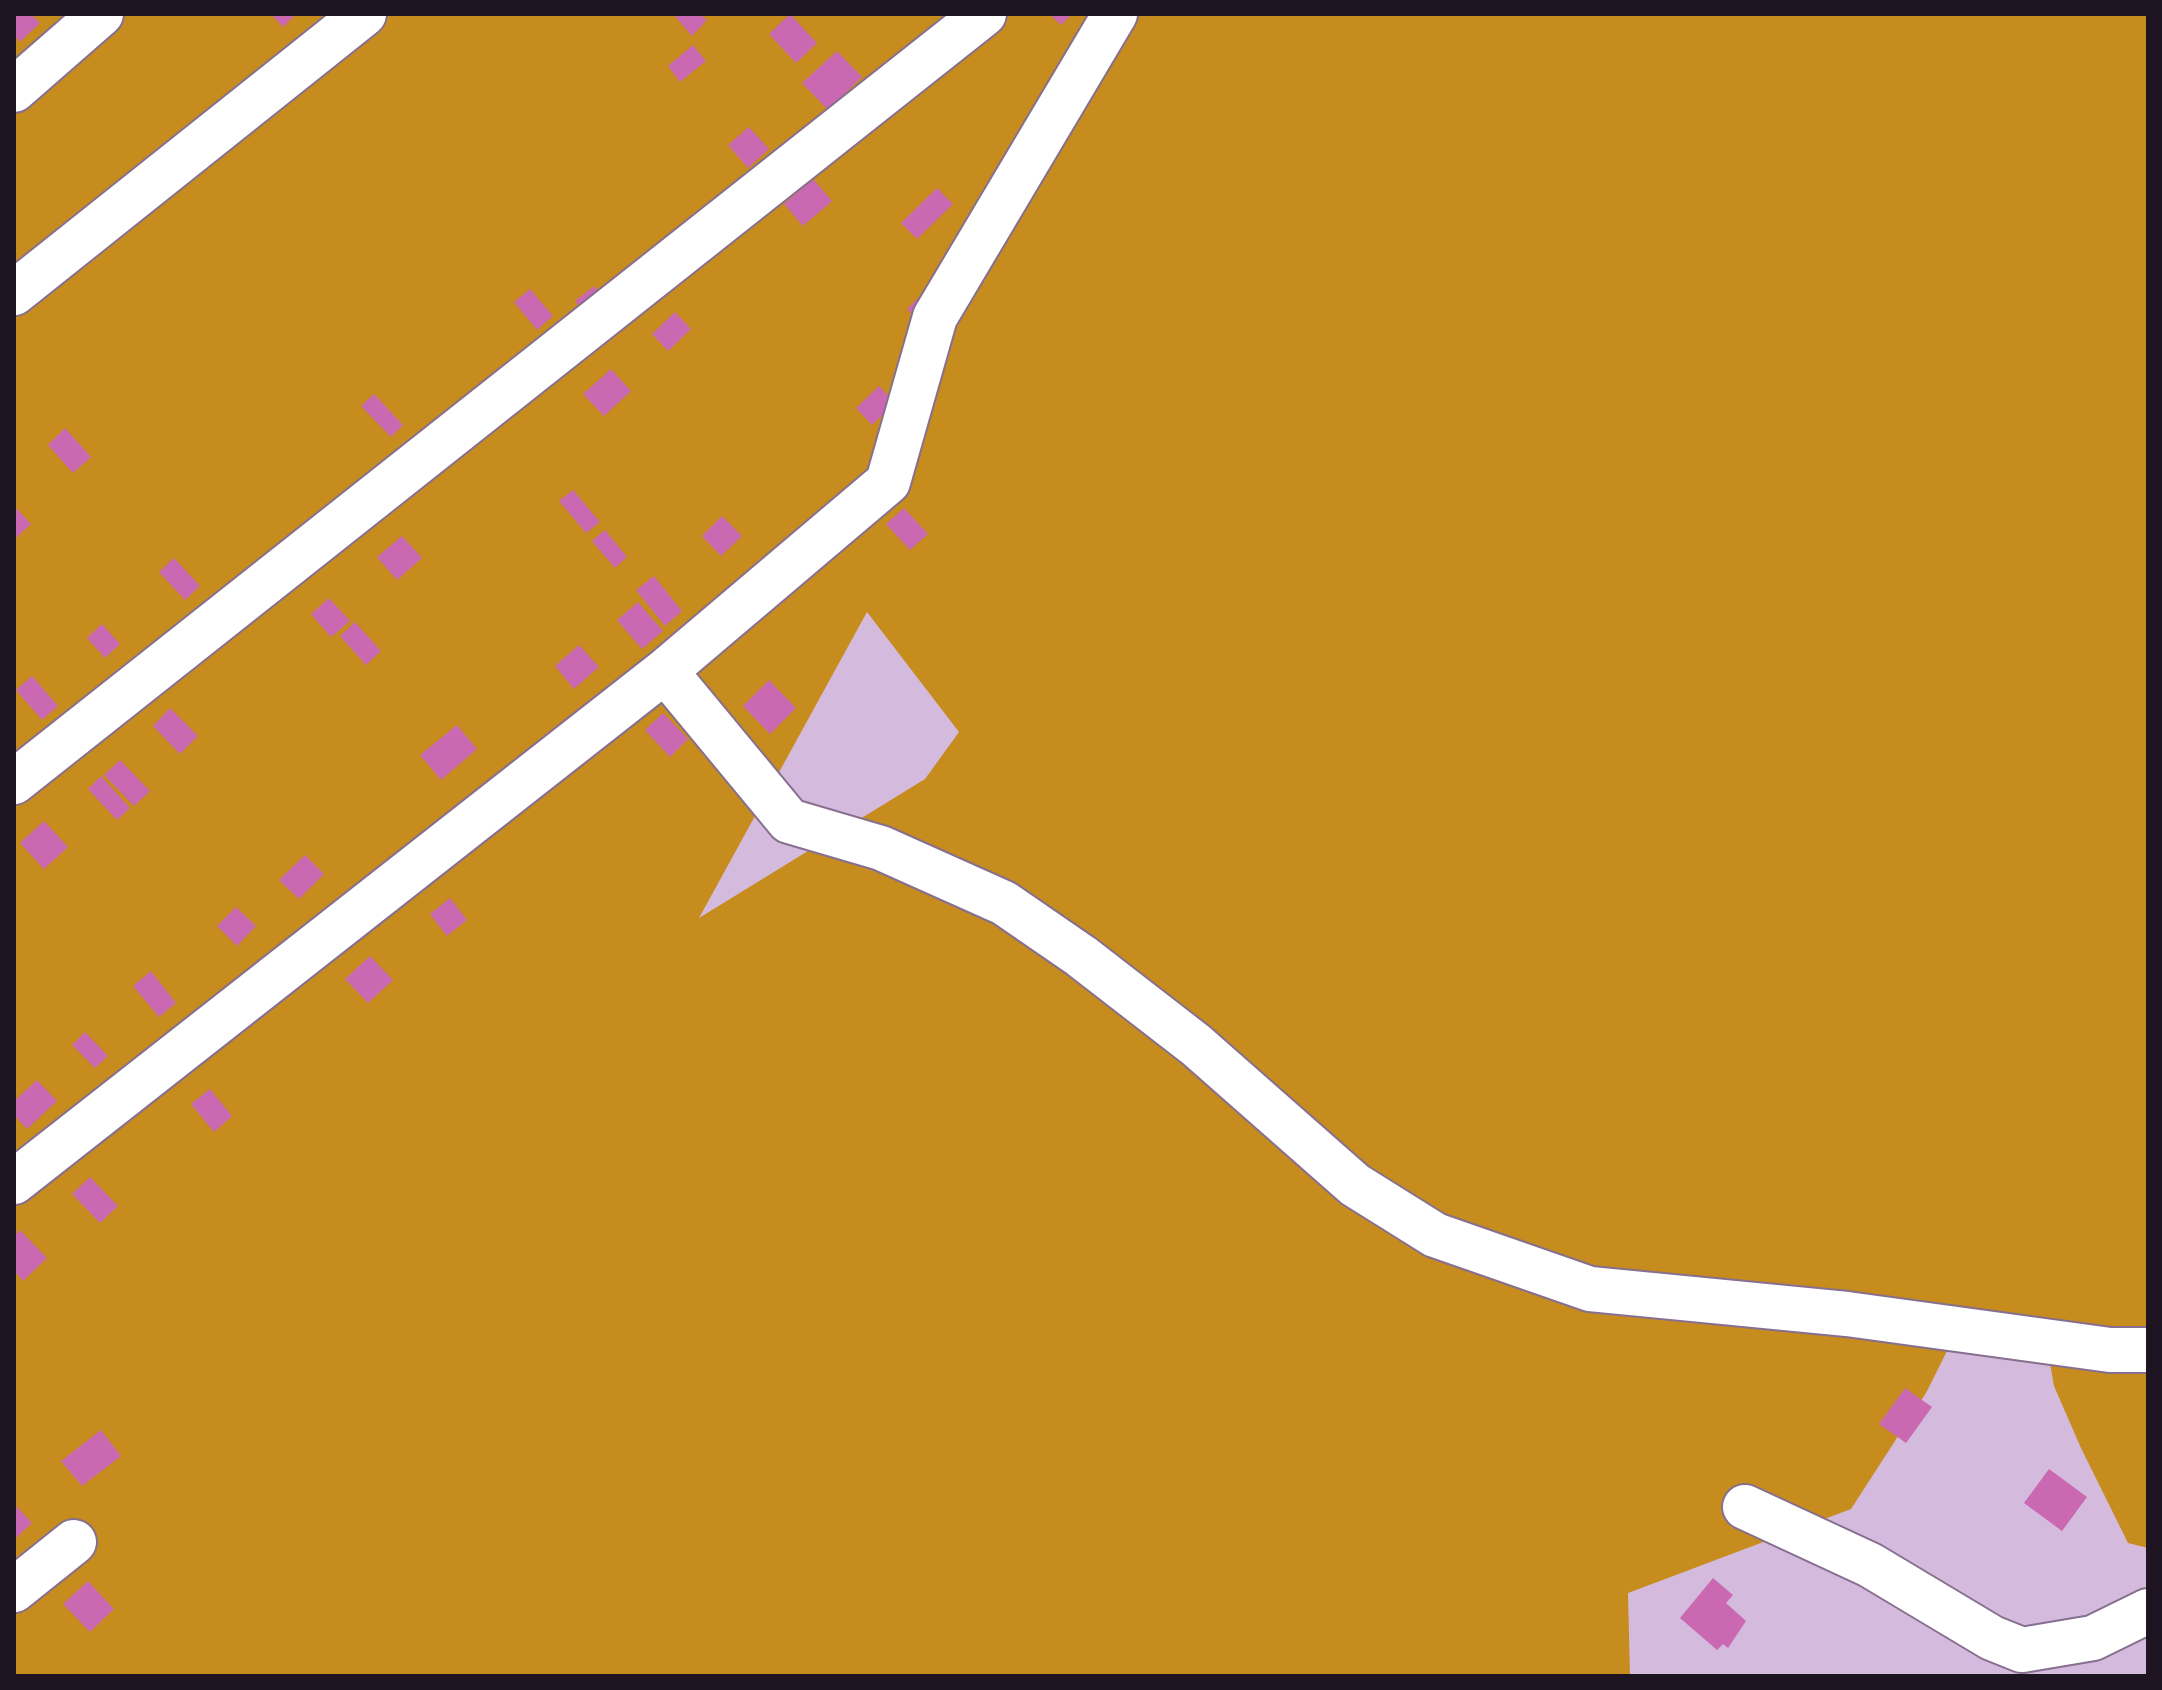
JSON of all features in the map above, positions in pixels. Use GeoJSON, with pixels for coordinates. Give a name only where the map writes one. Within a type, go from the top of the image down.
{"type":"FeatureCollection","features":[{"type":"Feature","properties":{"kind":"street"},"geometry":{"type":"LineString","coordinates":[[14,90],[101,14]]}},
{"type":"Feature","properties":{"kind":"street"},"geometry":{"type":"LineString","coordinates":[[14,293],[364,14]]}},
{"type":"Feature","properties":{"kind":"street"},"geometry":{"type":"LineString","coordinates":[[14,782],[984,14]]}},
{"type":"Feature","properties":{"kind":"street"},"geometry":{"type":"LineString","coordinates":[[14,1182],[665,671],[888,482],[935,317],[1115,14]]}},
{"type":"Feature","properties":{"kind":"street"},"geometry":{"type":"LineString","coordinates":[[665,671],[789,821],[881,848],[1004,903],[1081,956],[1196,1045],[1355,1185],[1435,1235],[1590,1289],[1847,1314],[2110,1350],[2148,1350]]}},
{"type":"Feature","properties":{"kind":"street"},"geometry":{"type":"LineString","coordinates":[[1745,1507],[1870,1565],[1992,1638],[2022,1650],[2093,1638],[2148,1611]]}},
{"type":"Feature","properties":{"kind":"street"},"geometry":{"type":"LineString","coordinates":[[14,1590],[74,1542]]}},
{"type":"Feature","properties":{"kind":"shaded area"},"geometry":{"type":"Polygon","coordinates":[[[14,14],[2148,14],[2148,1548],[2128,1543],[2081,1448],[2054,1386],[2043,1324],[1948,1349],[1926,1393],[1851,1509],[1628,1593],[1630,1676],[14,1676],[14,14]],[[867,612],[699,918],[925,779],[959,732],[867,612]]]}},
{"type":"Feature","properties":{"kind":"building"},"geometry":{"type":"Polygon","coordinates":[[[14,14],[31,14],[40,23],[20,42],[14,35],[14,14]]]}},
{"type":"Feature","properties":{"kind":"building"},"geometry":{"type":"Polygon","coordinates":[[[271,14],[296,14],[283,27],[271,14]]]}},
{"type":"Feature","properties":{"kind":"building"},"geometry":{"type":"Polygon","coordinates":[[[673,14],[700,14],[707,20],[692,36],[673,14]]]}},
{"type":"Feature","properties":{"kind":"building"},"geometry":{"type":"Polygon","coordinates":[[[790,14],[817,43],[796,63],[769,34],[790,14]]]}},
{"type":"Feature","properties":{"kind":"building"},"geometry":{"type":"Polygon","coordinates":[[[1049,14],[1072,14],[1061,25],[1049,14]]]}},
{"type":"Feature","properties":{"kind":"building"},"geometry":{"type":"Polygon","coordinates":[[[693,45],[706,61],[680,82],[668,66],[693,45]]]}},
{"type":"Feature","properties":{"kind":"building"},"geometry":{"type":"Polygon","coordinates":[[[837,51],[862,77],[828,110],[802,83],[837,51]]]}},
{"type":"Feature","properties":{"kind":"building"},"geometry":{"type":"Polygon","coordinates":[[[749,127],[769,149],[748,168],[728,145],[749,127]]]}},
{"type":"Feature","properties":{"kind":"building"},"geometry":{"type":"Polygon","coordinates":[[[813,179],[832,201],[803,226],[784,204],[813,179]]]}},
{"type":"Feature","properties":{"kind":"building"},"geometry":{"type":"Polygon","coordinates":[[[937,188],[953,204],[917,239],[901,223],[937,188]]]}},
{"type":"Feature","properties":{"kind":"building"},"geometry":{"type":"Polygon","coordinates":[[[594,286],[603,297],[584,312],[575,301],[594,286]]]}},
{"type":"Feature","properties":{"kind":"building"},"geometry":{"type":"Polygon","coordinates":[[[530,289],[553,316],[537,330],[514,302],[530,289]]]}},
{"type":"Feature","properties":{"kind":"building"},"geometry":{"type":"Polygon","coordinates":[[[921,295],[936,310],[921,324],[907,309],[921,295]]]}},
{"type":"Feature","properties":{"kind":"building"},"geometry":{"type":"Polygon","coordinates":[[[675,312],[691,329],[668,351],[652,334],[675,312]]]}},
{"type":"Feature","properties":{"kind":"building"},"geometry":{"type":"Polygon","coordinates":[[[611,369],[631,391],[604,416],[583,394],[611,369]]]}},
{"type":"Feature","properties":{"kind":"building"},"geometry":{"type":"Polygon","coordinates":[[[879,386],[895,403],[872,425],[856,408],[879,386]]]}},
{"type":"Feature","properties":{"kind":"building"},"geometry":{"type":"Polygon","coordinates":[[[374,394],[403,425],[391,437],[361,406],[374,394]]]}},
{"type":"Feature","properties":{"kind":"building"},"geometry":{"type":"Polygon","coordinates":[[[65,428],[91,457],[73,473],[48,445],[65,428]]]}},
{"type":"Feature","properties":{"kind":"building"},"geometry":{"type":"Polygon","coordinates":[[[573,490],[600,522],[586,533],[559,501],[573,490]]]}},
{"type":"Feature","properties":{"kind":"building"},"geometry":{"type":"Polygon","coordinates":[[[14,506],[31,524],[16,538],[14,536],[14,506]]]}},
{"type":"Feature","properties":{"kind":"building"},"geometry":{"type":"Polygon","coordinates":[[[904,508],[928,534],[910,550],[886,524],[904,508]]]}},
{"type":"Feature","properties":{"kind":"building"},"geometry":{"type":"Polygon","coordinates":[[[722,516],[742,536],[721,556],[702,536],[722,516]]]}},
{"type":"Feature","properties":{"kind":"building"},"geometry":{"type":"Polygon","coordinates":[[[605,530],[627,557],[615,568],[592,541],[605,530]]]}},
{"type":"Feature","properties":{"kind":"building"},"geometry":{"type":"Polygon","coordinates":[[[402,536],[422,558],[397,580],[377,557],[402,536]]]}},
{"type":"Feature","properties":{"kind":"building"},"geometry":{"type":"Polygon","coordinates":[[[174,558],[200,586],[185,600],[159,572],[174,558]]]}},
{"type":"Feature","properties":{"kind":"building"},"geometry":{"type":"Polygon","coordinates":[[[654,576],[682,611],[665,626],[636,590],[654,576]]]}},
{"type":"Feature","properties":{"kind":"building"},"geometry":{"type":"Polygon","coordinates":[[[329,598],[350,621],[331,637],[311,614],[329,598]]]}},
{"type":"Feature","properties":{"kind":"building"},"geometry":{"type":"Polygon","coordinates":[[[638,602],[663,631],[642,649],[617,620],[638,602]]]}},
{"type":"Feature","properties":{"kind":"building"},"geometry":{"type":"Polygon","coordinates":[[[355,622],[381,651],[366,665],[340,636],[355,622]]]}},
{"type":"Feature","properties":{"kind":"building"},"geometry":{"type":"Polygon","coordinates":[[[102,624],[120,644],[105,658],[87,638],[102,624]]]}},
{"type":"Feature","properties":{"kind":"building"},"geometry":{"type":"Polygon","coordinates":[[[579,645],[599,667],[574,689],[555,666],[579,645]]]}},
{"type":"Feature","properties":{"kind":"building"},"geometry":{"type":"Polygon","coordinates":[[[32,676],[58,706],[42,720],[16,690],[32,676]]]}},
{"type":"Feature","properties":{"kind":"building"},"geometry":{"type":"Polygon","coordinates":[[[769,680],[796,708],[770,734],[743,706],[769,680]]]}},
{"type":"Feature","properties":{"kind":"building"},"geometry":{"type":"Polygon","coordinates":[[[170,708],[198,736],[180,754],[153,726],[170,708]]]}},
{"type":"Feature","properties":{"kind":"building"},"geometry":{"type":"Polygon","coordinates":[[[663,713],[688,739],[670,757],[645,730],[663,713]]]}},
{"type":"Feature","properties":{"kind":"building"},"geometry":{"type":"Polygon","coordinates":[[[457,725],[477,749],[441,780],[420,755],[457,725]]]}},
{"type":"Feature","properties":{"kind":"building"},"geometry":{"type":"Polygon","coordinates":[[[120,760],[150,791],[134,806],[104,775],[120,760]]]}},
{"type":"Feature","properties":{"kind":"building"},"geometry":{"type":"Polygon","coordinates":[[[101,776],[130,808],[117,820],[88,789],[101,776]]]}},
{"type":"Feature","properties":{"kind":"building"},"geometry":{"type":"Polygon","coordinates":[[[44,821],[68,847],[44,869],[20,843],[44,821]]]}},
{"type":"Feature","properties":{"kind":"building"},"geometry":{"type":"Polygon","coordinates":[[[305,855],[324,874],[299,899],[279,880],[305,855]]]}},
{"type":"Feature","properties":{"kind":"building"},"geometry":{"type":"Polygon","coordinates":[[[450,898],[467,920],[447,936],[430,914],[450,898]]]}},
{"type":"Feature","properties":{"kind":"building"},"geometry":{"type":"Polygon","coordinates":[[[236,907],[256,926],[237,946],[217,926],[236,907]]]}},
{"type":"Feature","properties":{"kind":"building"},"geometry":{"type":"Polygon","coordinates":[[[370,956],[393,980],[368,1003],[345,979],[370,956]]]}},
{"type":"Feature","properties":{"kind":"building"},"geometry":{"type":"Polygon","coordinates":[[[151,971],[176,1003],[159,1017],[133,986],[151,971]]]}},
{"type":"Feature","properties":{"kind":"building"},"geometry":{"type":"Polygon","coordinates":[[[85,1032],[108,1056],[95,1068],[72,1045],[85,1032]]]}},
{"type":"Feature","properties":{"kind":"building"},"geometry":{"type":"Polygon","coordinates":[[[37,1080],[57,1101],[27,1129],[14,1115],[14,1101],[37,1080]]]}},
{"type":"Feature","properties":{"kind":"building"},"geometry":{"type":"Polygon","coordinates":[[[210,1089],[232,1116],[214,1132],[191,1104],[210,1089]]]}},
{"type":"Feature","properties":{"kind":"building"},"geometry":{"type":"Polygon","coordinates":[[[90,1177],[118,1206],[100,1223],[72,1194],[90,1177]]]}},
{"type":"Feature","properties":{"kind":"building"},"geometry":{"type":"Polygon","coordinates":[[[20,1230],[47,1258],[23,1281],[14,1271],[14,1236],[20,1230]]]}},
{"type":"Feature","properties":{"kind":"building"},"geometry":{"type":"Polygon","coordinates":[[[1905,1388],[1932,1407],[1906,1443],[1879,1424],[1905,1388]]]}},
{"type":"Feature","properties":{"kind":"building"},"geometry":{"type":"Polygon","coordinates":[[[101,1430],[121,1456],[82,1486],[61,1461],[101,1430]]]}},
{"type":"Feature","properties":{"kind":"building"},"geometry":{"type":"Polygon","coordinates":[[[2049,1469],[2087,1497],[2062,1531],[2024,1503],[2049,1469]]]}},
{"type":"Feature","properties":{"kind":"building"},"geometry":{"type":"Polygon","coordinates":[[[14,1504],[32,1523],[14,1540],[14,1504]]]}},
{"type":"Feature","properties":{"kind":"building"},"geometry":{"type":"Polygon","coordinates":[[[1713,1578],[1733,1595],[1726,1603],[1746,1621],[1728,1648],[1723,1644],[1717,1650],[1680,1618],[1713,1578]]]}},
{"type":"Feature","properties":{"kind":"building"},"geometry":{"type":"Polygon","coordinates":[[[88,1581],[114,1609],[90,1632],[63,1604],[88,1581]]]}}]}
